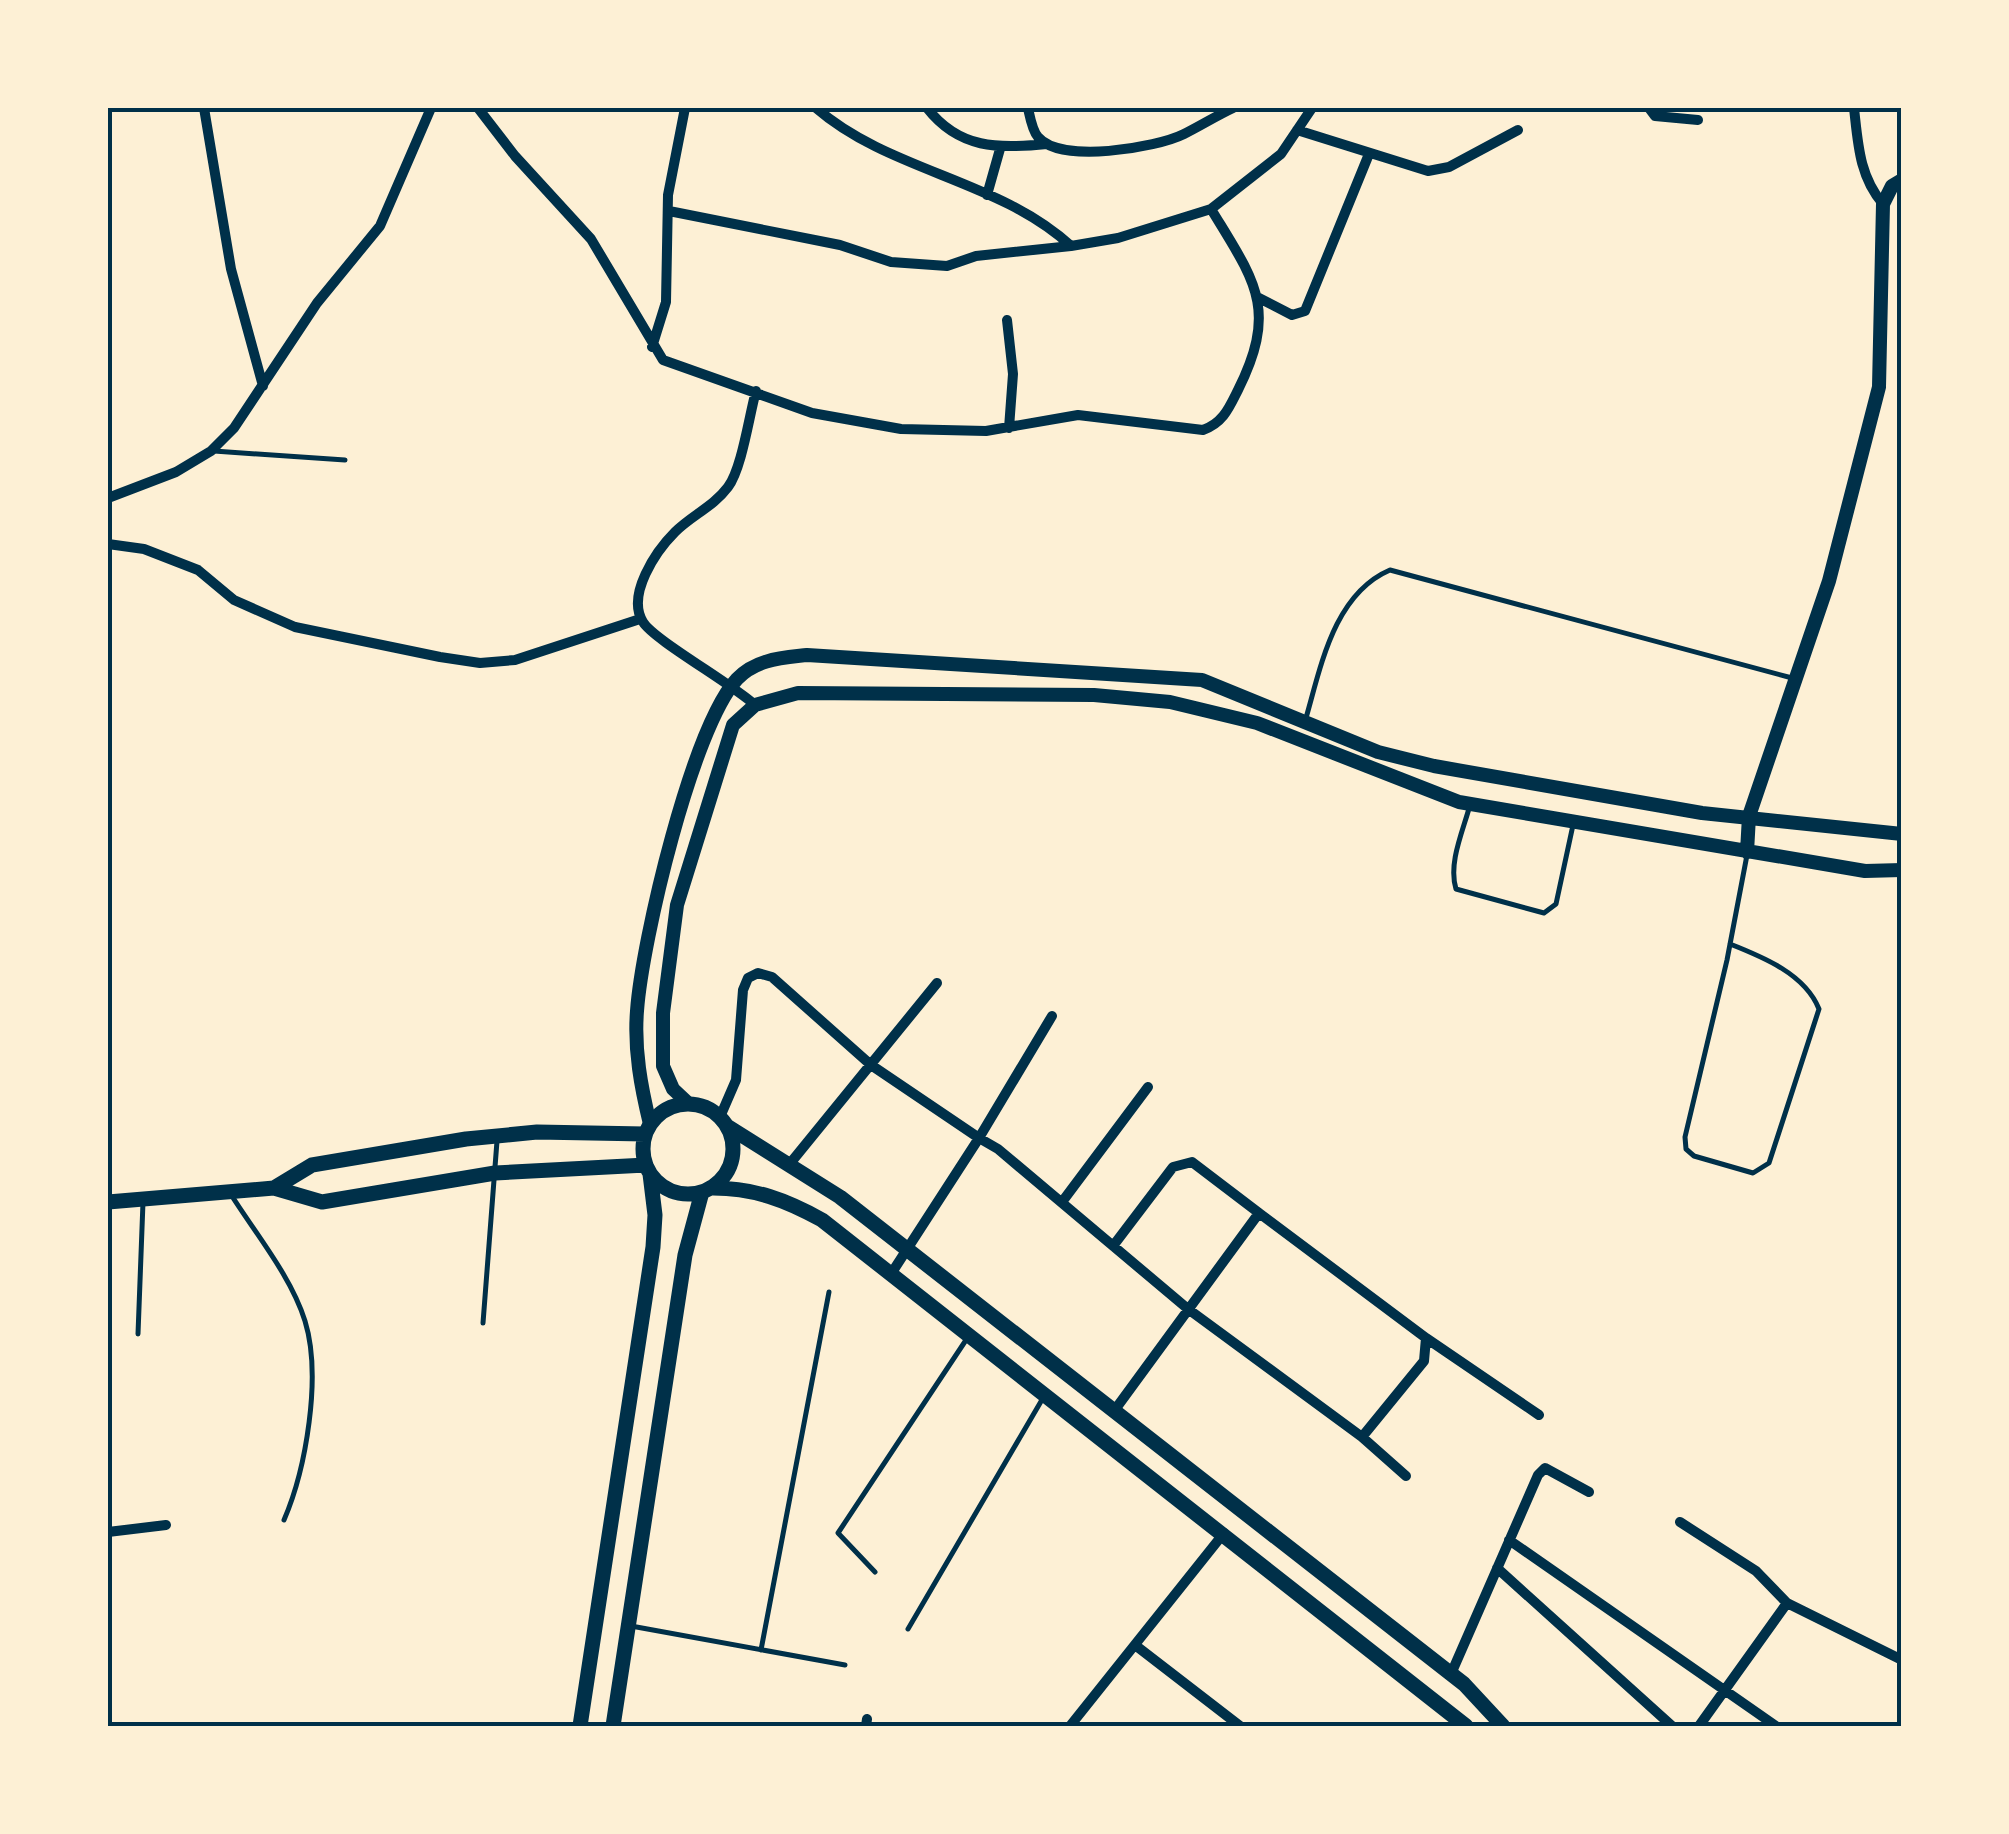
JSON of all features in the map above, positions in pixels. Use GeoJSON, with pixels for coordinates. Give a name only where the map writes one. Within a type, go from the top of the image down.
{"type":"FeatureCollection","features":[{"type":"Feature","properties":{"kind":"main road"},"geometry":{"type":"LineString","coordinates":[[580,1726],[653,1247],[655,1215],[648,1170],[648,1129],[667,1109],[689,1104],[724,1122],[840,1198],[1451,1674],[1504,1726]]}},
{"type":"Feature","properties":{"kind":"main road"},"geometry":{"type":"LineString","coordinates":[[612,1726],[684,1255],[708,1190],[732,1160],[724,1122]]}},
{"type":"Feature","properties":{"kind":"main road"},"geometry":{"type":"LineString","coordinates":[[274,1188],[312,1165],[497,1135],[648,1129]]}},
{"type":"Feature","properties":{"kind":"main road"},"geometry":{"type":"LineString","coordinates":[[108,1202],[143,1196],[274,1188],[322,1202],[495,1173],[648,1170],[679,1194],[744,1188],[789,1202],[822,1220],[1466,1726]]}},
{"type":"Feature","properties":{"kind":"street"},"geometry":{"type":"LineString","coordinates":[[204,108],[232,269],[263,386]]}},
{"type":"Feature","properties":{"kind":"street"},"geometry":{"type":"LineString","coordinates":[[108,498],[176,472],[211,450],[234,428],[317,304],[380,226],[431,108]]}},
{"type":"Feature","properties":{"kind":"street"},"geometry":{"type":"LineString","coordinates":[[478,108],[591,239],[663,360],[812,413],[901,428],[946,432],[1009,428],[1078,415],[1204,430],[1215,426],[1226,414],[1255,356],[1260,336],[1257,298],[1250,274],[1211,209]]}},
{"type":"Feature","properties":{"kind":"street"},"geometry":{"type":"LineString","coordinates":[[652,347],[668,286],[669,211],[686,108]]}},
{"type":"Feature","properties":{"kind":"street"},"geometry":{"type":"LineString","coordinates":[[816,108],[842,130],[873,146],[1026,212],[1071,246]]}},
{"type":"Feature","properties":{"kind":"street"},"geometry":{"type":"LineString","coordinates":[[927,108],[949,131],[1000,149],[1048,144],[1083,152],[1149,146],[1184,135],[1232,108]]}},
{"type":"Feature","properties":{"kind":"street"},"geometry":{"type":"LineString","coordinates":[[1028,108],[1038,137],[1048,144]]}},
{"type":"Feature","properties":{"kind":"street"},"geometry":{"type":"LineString","coordinates":[[669,211],[840,246],[891,262],[947,266],[976,256],[1118,238],[1211,209],[1281,154],[1312,108]]}},
{"type":"Feature","properties":{"kind":"street"},"geometry":{"type":"LineString","coordinates":[[1649,108],[1654,116],[1698,120]]}},
{"type":"Feature","properties":{"kind":"street"},"geometry":{"type":"LineString","coordinates":[[1854,108],[1860,158],[1870,190],[1883,204]]}},
{"type":"Feature","properties":{"kind":"street"},"geometry":{"type":"LineString","coordinates":[[1297,130],[1370,154],[1438,170],[1518,130]]}},
{"type":"Feature","properties":{"kind":"street"},"geometry":{"type":"LineString","coordinates":[[987,195],[1000,149]]}},
{"type":"Feature","properties":{"kind":"street"},"geometry":{"type":"LineString","coordinates":[[1257,298],[1292,315],[1305,311],[1370,154]]}},
{"type":"Feature","properties":{"kind":"street"},"geometry":{"type":"LineString","coordinates":[[1747,852],[1749,816],[1829,581],[1879,388],[1883,204],[1892,186],[1902,180]]}},
{"type":"Feature","properties":{"kind":"street"},"geometry":{"type":"LineString","coordinates":[[1007,320],[1014,374],[1009,428]]}},
{"type":"Feature","properties":{"kind":"street"},"geometry":{"type":"LineString","coordinates":[[755,705],[734,685],[644,623],[640,590],[645,574],[675,532],[710,507],[731,484],[756,391]]}},
{"type":"Feature","properties":{"kind":"street"},"geometry":{"type":"LineString","coordinates":[[108,544],[144,550],[198,570],[234,600],[295,627],[440,658],[480,663],[515,660],[644,623]]}},
{"type":"Feature","properties":{"kind":"street"},"geometry":{"type":"LineString","coordinates":[[648,1129],[638,1070],[637,1012],[655,900],[712,714],[734,685],[767,660],[807,655],[1202,680],[1378,752],[1434,766],[1702,813],[1902,834]]}},
{"type":"Feature","properties":{"kind":"street"},"geometry":{"type":"LineString","coordinates":[[689,1104],[673,1089],[663,1066],[663,1013],[676,905],[733,725],[755,705],[798,692],[1094,695],[1170,702],[1256,723],[1363,767],[1470,804],[1747,852],[1865,870],[1902,870]]}},
{"type":"Feature","properties":{"kind":"street"},"geometry":{"type":"LineString","coordinates":[[724,1122],[736,1080],[742,990],[748,978],[758,973],[772,977],[871,1065],[979,1138],[1062,1202],[1188,1308],[1362,1437],[1406,1476]]}},
{"type":"Feature","properties":{"kind":"street"},"geometry":{"type":"LineString","coordinates":[[788,1166],[937,983]]}},
{"type":"Feature","properties":{"kind":"street"},"geometry":{"type":"LineString","coordinates":[[891,1274],[1052,1016]]}},
{"type":"Feature","properties":{"kind":"street"},"geometry":{"type":"LineString","coordinates":[[1062,1202],[1148,1087]]}},
{"type":"Feature","properties":{"kind":"street"},"geometry":{"type":"LineString","coordinates":[[1114,1246],[1173,1167],[1192,1162],[1426,1338],[1538,1414]]}},
{"type":"Feature","properties":{"kind":"street"},"geometry":{"type":"LineString","coordinates":[[1114,1411],[1259,1213]]}},
{"type":"Feature","properties":{"kind":"street"},"geometry":{"type":"LineString","coordinates":[[1362,1437],[1424,1361],[1426,1338]]}},
{"type":"Feature","properties":{"kind":"street"},"geometry":{"type":"LineString","coordinates":[[1451,1674],[1538,1475],[1545,1468],[1589,1492]]}},
{"type":"Feature","properties":{"kind":"street"},"geometry":{"type":"LineString","coordinates":[[1680,1522],[1756,1571],[1787,1603],[1902,1660]]}},
{"type":"Feature","properties":{"kind":"street"},"geometry":{"type":"LineString","coordinates":[[108,1532],[166,1524]]}},
{"type":"Feature","properties":{"kind":"street"},"geometry":{"type":"LineString","coordinates":[[1070,1726],[1224,1534]]}},
{"type":"Feature","properties":{"kind":"street"},"geometry":{"type":"LineString","coordinates":[[1509,1540],[1776,1726]]}},
{"type":"Feature","properties":{"kind":"street"},"geometry":{"type":"LineString","coordinates":[[1497,1568],[1672,1726]]}},
{"type":"Feature","properties":{"kind":"street"},"geometry":{"type":"LineString","coordinates":[[1699,1726],[1787,1603]]}},
{"type":"Feature","properties":{"kind":"street"},"geometry":{"type":"LineString","coordinates":[[1135,1645],[1225,1722],[1240,1726]]}},
{"type":"Feature","properties":{"kind":"lane"},"geometry":{"type":"LineString","coordinates":[[211,450],[345,460]]}},
{"type":"Feature","properties":{"kind":"lane"},"geometry":{"type":"LineString","coordinates":[[1304,723],[1336,624],[1374,577],[1390,570],[1795,678]]}},
{"type":"Feature","properties":{"kind":"lane"},"geometry":{"type":"LineString","coordinates":[[1470,804],[1452,877],[1456,889],[1544,913],[1556,904],[1574,822]]}},
{"type":"Feature","properties":{"kind":"lane"},"geometry":{"type":"LineString","coordinates":[[1730,944],[1779,966],[1815,998],[1819,1009],[1769,1163],[1753,1173],[1694,1156],[1686,1149],[1685,1137],[1747,852]]}},
{"type":"Feature","properties":{"kind":"lane"},"geometry":{"type":"LineString","coordinates":[[484,1323],[497,1135]]}},
{"type":"Feature","properties":{"kind":"lane"},"geometry":{"type":"LineString","coordinates":[[227,1189],[297,1300],[308,1334],[311,1374],[300,1482],[284,1520]]}},
{"type":"Feature","properties":{"kind":"lane"},"geometry":{"type":"LineString","coordinates":[[138,1334],[143,1196]]}},
{"type":"Feature","properties":{"kind":"lane"},"geometry":{"type":"LineString","coordinates":[[761,1650],[829,1292]]}},
{"type":"Feature","properties":{"kind":"lane"},"geometry":{"type":"LineString","coordinates":[[875,1572],[838,1533],[969,1335]]}},
{"type":"Feature","properties":{"kind":"lane"},"geometry":{"type":"LineString","coordinates":[[908,1629],[1046,1394]]}},
{"type":"Feature","properties":{"kind":"lane"},"geometry":{"type":"LineString","coordinates":[[628,1626],[845,1665]]}}]}
